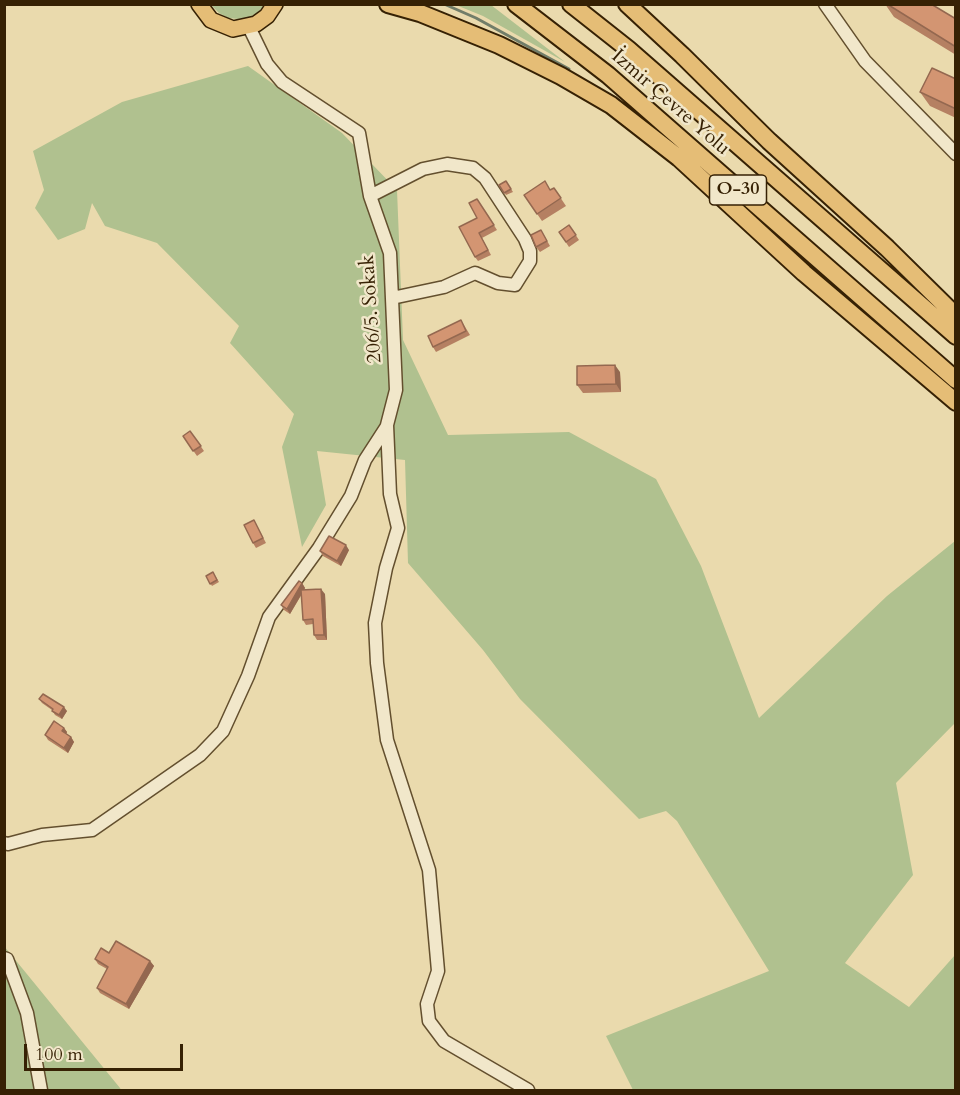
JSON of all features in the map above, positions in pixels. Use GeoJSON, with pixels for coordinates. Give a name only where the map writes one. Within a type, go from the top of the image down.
{"type":"FeatureCollection","features":[{"type":"Feature","properties":{"kind":"highway"},"geometry":{"type":"LineString","coordinates":[[388,4],[429,16],[499,45],[561,75],[611,105],[679,158],[775,247],[956,402]]}},
{"type":"Feature","properties":{"kind":"highway","name":"İzmir Çevre Yolu"},"geometry":{"type":"LineString","coordinates":[[516,4],[608,75],[956,380]]}},
{"type":"Feature","properties":{"kind":"highway","name":"İzmir Çevre Yolu"},"geometry":{"type":"LineString","coordinates":[[571,4],[628,48],[956,336]]}},
{"type":"Feature","properties":{"kind":"highway"},"geometry":{"type":"LineString","coordinates":[[627,4],[769,141],[887,248],[956,316]]}},
{"type":"Feature","properties":{"kind":"main road"},"geometry":{"type":"LineString","coordinates":[[199,4],[206,15],[218,24],[233,29],[249,27],[262,21],[275,4]]}},
{"type":"Feature","properties":{"kind":"street"},"geometry":{"type":"LineString","coordinates":[[825,4],[865,61],[956,154]]}},
{"type":"Feature","properties":{"kind":"street","name":"206/5. Sokak"},"geometry":{"type":"LineString","coordinates":[[249,27],[267,64],[282,82],[359,133],[370,196],[390,254],[396,390],[387,425]]}},
{"type":"Feature","properties":{"kind":"street"},"geometry":{"type":"LineString","coordinates":[[370,196],[423,169],[447,164],[473,168],[485,178],[525,239],[530,251],[530,261],[515,285],[498,284],[475,273],[444,287],[392,298]]}},
{"type":"Feature","properties":{"kind":"street"},"geometry":{"type":"LineString","coordinates":[[4,843],[8,844],[42,835],[92,830],[200,755],[223,731],[248,676],[269,616],[319,548],[351,496],[365,460],[387,425]]}},
{"type":"Feature","properties":{"kind":"street"},"geometry":{"type":"LineString","coordinates":[[387,425],[390,494],[398,528],[386,568],[375,623],[377,663],[387,740],[429,870],[438,971],[427,1004],[429,1021],[444,1041],[528,1090]]}},
{"type":"Feature","properties":{"kind":"street"},"geometry":{"type":"LineString","coordinates":[[4,958],[7,959],[27,1013],[41,1090]]}},
{"type":"Feature","properties":{"kind":"green space"},"geometry":{"type":"Polygon","coordinates":[[[211,5],[265,5],[248,18],[238,19],[228,18],[211,5]]]}},
{"type":"Feature","properties":{"kind":"green space"},"geometry":{"type":"Polygon","coordinates":[[[456,5],[491,5],[565,62],[483,16],[456,5]]]}},
{"type":"Feature","properties":{"kind":"green space"},"geometry":{"type":"Polygon","coordinates":[[[248,66],[342,133],[397,190],[403,340],[448,435],[569,432],[656,479],[701,566],[759,718],[887,596],[955,541],[955,723],[896,783],[913,875],[845,963],[909,1007],[955,955],[955,1090],[633,1090],[606,1036],[769,971],[677,821],[666,811],[639,819],[520,699],[483,650],[408,563],[405,460],[317,451],[326,505],[302,547],[282,447],[294,414],[230,343],[239,326],[157,243],[105,226],[92,203],[85,229],[58,240],[35,208],[44,190],[33,151],[122,102],[248,66]]]}},
{"type":"Feature","properties":{"kind":"green space"},"geometry":{"type":"Polygon","coordinates":[[[4,946],[120,1088],[121,1090],[6,1090],[4,946]]]}},
{"type":"Feature","properties":{"kind":"building"},"geometry":{"type":"Polygon","coordinates":[[[887,4],[931,4],[956,19],[956,47],[887,4]]]}},
{"type":"Feature","properties":{"kind":"building"},"geometry":{"type":"Polygon","coordinates":[[[932,68],[956,79],[956,109],[920,92],[932,68]]]}},
{"type":"Feature","properties":{"kind":"building"},"geometry":{"type":"Polygon","coordinates":[[[506,181],[511,189],[504,193],[499,185],[506,181]]]}},
{"type":"Feature","properties":{"kind":"building"},"geometry":{"type":"Polygon","coordinates":[[[545,181],[550,190],[554,188],[561,198],[537,214],[524,195],[545,181]]]}},
{"type":"Feature","properties":{"kind":"building"},"geometry":{"type":"Polygon","coordinates":[[[477,199],[494,225],[479,233],[488,250],[475,257],[459,227],[477,218],[469,203],[477,199]]]}},
{"type":"Feature","properties":{"kind":"building"},"geometry":{"type":"Polygon","coordinates":[[[569,225],[576,235],[566,242],[559,232],[569,225]]]}},
{"type":"Feature","properties":{"kind":"building"},"geometry":{"type":"Polygon","coordinates":[[[541,230],[547,241],[536,247],[531,235],[541,230]]]}},
{"type":"Feature","properties":{"kind":"building"},"geometry":{"type":"Polygon","coordinates":[[[461,320],[466,331],[433,347],[428,336],[461,320]]]}},
{"type":"Feature","properties":{"kind":"building"},"geometry":{"type":"Polygon","coordinates":[[[615,365],[616,384],[577,385],[577,366],[615,365]]]}},
{"type":"Feature","properties":{"kind":"building"},"geometry":{"type":"Polygon","coordinates":[[[190,431],[201,446],[193,451],[183,436],[190,431]]]}},
{"type":"Feature","properties":{"kind":"building"},"geometry":{"type":"Polygon","coordinates":[[[254,520],[263,538],[253,543],[244,525],[254,520]]]}},
{"type":"Feature","properties":{"kind":"building"},"geometry":{"type":"Polygon","coordinates":[[[329,536],[346,545],[337,561],[320,551],[329,536]]]}},
{"type":"Feature","properties":{"kind":"building"},"geometry":{"type":"Polygon","coordinates":[[[213,572],[217,580],[210,584],[206,576],[213,572]]]}},
{"type":"Feature","properties":{"kind":"building"},"geometry":{"type":"Polygon","coordinates":[[[299,581],[302,583],[287,609],[281,605],[299,581]]]}},
{"type":"Feature","properties":{"kind":"building"},"geometry":{"type":"Polygon","coordinates":[[[321,589],[324,635],[314,635],[313,619],[303,620],[301,590],[321,589]]]}},
{"type":"Feature","properties":{"kind":"building"},"geometry":{"type":"Polygon","coordinates":[[[43,694],[64,707],[59,715],[39,699],[43,694]]]}},
{"type":"Feature","properties":{"kind":"building"},"geometry":{"type":"Polygon","coordinates":[[[54,721],[71,737],[64,748],[45,735],[54,721]]]}},
{"type":"Feature","properties":{"kind":"building"},"geometry":{"type":"Polygon","coordinates":[[[116,941],[150,961],[126,1004],[97,988],[108,967],[95,959],[101,948],[109,953],[116,941]]]}},
{"type":"Feature","properties":{"kind":"waterway"},"geometry":{"type":"LineString","coordinates":[[444,4],[476,18],[569,69]]}}]}
